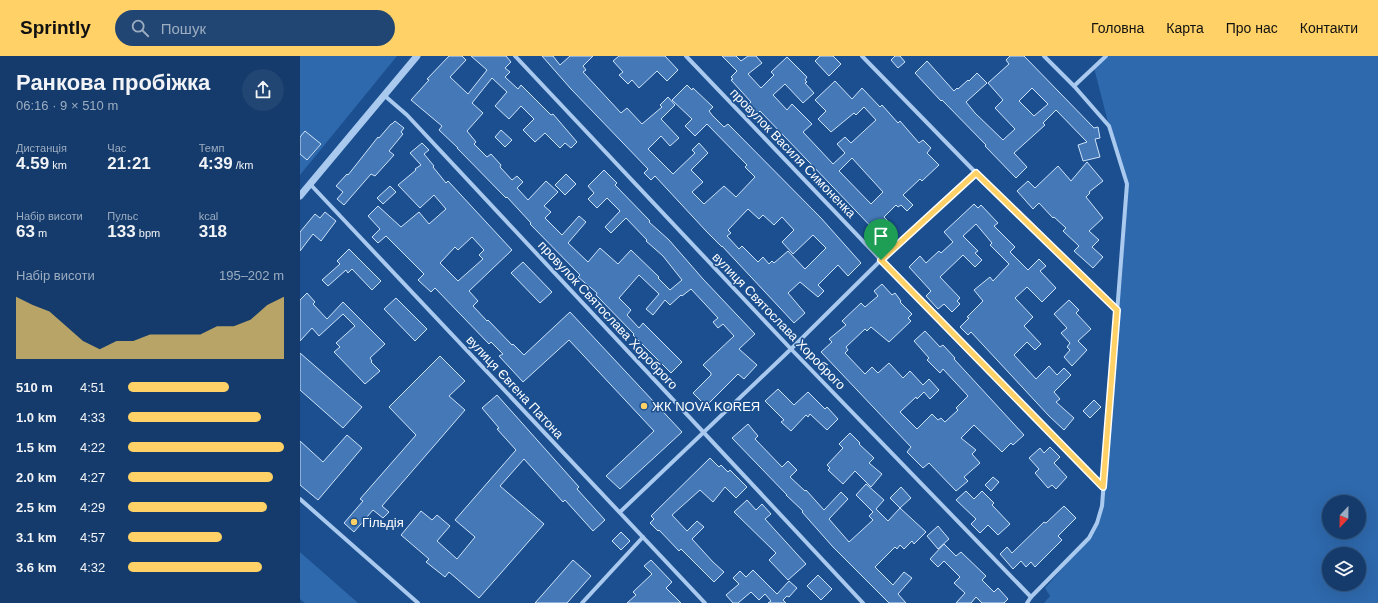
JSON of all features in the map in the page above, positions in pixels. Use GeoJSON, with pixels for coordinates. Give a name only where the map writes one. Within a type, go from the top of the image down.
{"type":"FeatureCollection","features":[{"type":"Feature","properties":{"kind":"street"},"geometry":{"type":"LineString","coordinates":[[300,196],[417,56]]}},
{"type":"Feature","properties":{"kind":"street","name":"вулиця Святослава Хороброго"},"geometry":{"type":"LineString","coordinates":[[515,56],[791,349],[1031,597]]}},
{"type":"Feature","properties":{"kind":"street","name":"провулок Василя Симоненка"},"geometry":{"type":"LineString","coordinates":[[686,56],[881,260],[1103,487]]}},
{"type":"Feature","properties":{"kind":"street"},"geometry":{"type":"LineString","coordinates":[[862,56],[976,173],[1117,310]]}},
{"type":"Feature","properties":{"kind":"street"},"geometry":{"type":"LineString","coordinates":[[1027,603],[1031,597],[1089,538],[1097,523],[1102,506],[1127,184],[1109,126],[1074,86],[1044,56]]}},
{"type":"Feature","properties":{"kind":"street"},"geometry":{"type":"LineString","coordinates":[[1074,86],[1106,56]]}},
{"type":"Feature","properties":{"kind":"street","name":"провулок Святослава Хороброго"},"geometry":{"type":"LineString","coordinates":[[385,96],[407,114],[863,603]]}},
{"type":"Feature","properties":{"kind":"street"},"geometry":{"type":"LineString","coordinates":[[620,512],[791,349],[881,260],[976,173]]}},
{"type":"Feature","properties":{"kind":"street","name":"вулиця Євгена Патона"},"geometry":{"type":"LineString","coordinates":[[310,184],[706,603]]}},
{"type":"Feature","properties":{"kind":"street"},"geometry":{"type":"LineString","coordinates":[[300,499],[418,603]]}},
{"type":"Feature","properties":{"kind":"street"},"geometry":{"type":"LineString","coordinates":[[582,603],[643,537]]}},
{"type":"Feature","properties":{"kind":"shaded area"},"geometry":{"type":"Polygon","coordinates":[[[300,56],[397,56],[300,175],[300,56]]]}},
{"type":"Feature","properties":{"kind":"shaded area"},"geometry":{"type":"Polygon","coordinates":[[[1106,56],[1378,56],[1378,603],[1044,603],[1050,596],[1045,588],[1089,538],[1102,506],[1127,184],[1109,126],[1094,68],[1106,56]]]}},
{"type":"Feature","properties":{"kind":"shaded area"},"geometry":{"type":"Polygon","coordinates":[[[300,552],[358,603],[305,603],[300,599],[300,552]]]}},
{"type":"Feature","properties":{"kind":"building"},"geometry":{"type":"Polygon","coordinates":[[[449,56],[462,56],[466,60],[450,77],[468,94],[487,70],[471,56],[506,56],[511,62],[505,68],[510,72],[505,77],[518,89],[521,85],[551,115],[553,114],[577,142],[571,148],[565,143],[560,148],[545,133],[535,142],[523,130],[534,119],[521,106],[509,119],[495,106],[507,92],[492,78],[472,103],[483,113],[467,131],[476,142],[474,144],[487,157],[491,154],[512,180],[517,176],[523,182],[517,188],[528,200],[546,181],[558,192],[544,206],[551,212],[545,218],[562,235],[579,216],[586,222],[568,243],[588,262],[600,248],[618,264],[631,250],[670,290],[682,280],[663,256],[646,241],[647,240],[626,218],[611,233],[605,227],[620,211],[607,198],[597,208],[588,199],[594,193],[588,186],[604,170],[617,183],[615,185],[650,221],[649,222],[669,240],[703,279],[755,334],[739,349],[757,365],[744,379],[738,374],[706,406],[693,393],[711,375],[711,373],[703,365],[734,336],[723,324],[718,328],[713,322],[718,318],[691,289],[682,296],[681,295],[670,305],[665,300],[653,315],[646,309],[659,294],[639,275],[619,298],[631,310],[627,315],[639,328],[643,323],[682,362],[671,373],[596,295],[597,293],[578,277],[580,275],[530,224],[531,223],[507,197],[506,198],[439,130],[442,126],[411,100],[429,80],[427,79],[449,56]]]}},
{"type":"Feature","properties":{"kind":"building"},"geometry":{"type":"Polygon","coordinates":[[[542,56],[553,56],[560,65],[570,56],[593,56],[583,66],[586,70],[583,72],[621,113],[627,108],[642,124],[662,107],[660,105],[668,97],[675,105],[661,119],[679,138],[670,146],[661,136],[648,149],[673,174],[695,153],[692,150],[699,143],[708,153],[691,170],[703,182],[692,192],[704,204],[724,186],[736,197],[755,177],[745,167],[747,165],[707,124],[695,136],[685,126],[692,119],[672,100],[687,85],[692,90],[693,88],[713,107],[709,111],[712,115],[724,127],[728,124],[821,218],[861,263],[848,276],[838,265],[818,285],[824,291],[818,297],[800,282],[788,293],[805,313],[794,323],[655,176],[651,180],[644,173],[648,169],[571,89],[542,56]],[[748,209],[728,230],[731,233],[727,236],[739,249],[742,246],[758,262],[763,257],[769,264],[772,261],[774,263],[788,251],[805,269],[826,248],[813,235],[793,254],[782,242],[794,230],[782,217],[774,225],[763,215],[759,219],[748,209]]]}},
{"type":"Feature","properties":{"kind":"building"},"geometry":{"type":"Polygon","coordinates":[[[619,56],[665,56],[678,70],[667,81],[657,71],[639,88],[632,80],[628,84],[619,75],[623,72],[613,61],[619,56]]]}},
{"type":"Feature","properties":{"kind":"building"},"geometry":{"type":"Polygon","coordinates":[[[722,56],[736,56],[741,61],[748,56],[756,56],[762,63],[748,74],[761,88],[774,75],[771,72],[787,57],[807,77],[805,80],[807,82],[805,83],[814,93],[803,103],[785,84],[773,95],[787,110],[792,104],[812,124],[803,132],[833,164],[845,153],[837,144],[845,137],[851,143],[876,120],[864,107],[856,115],[854,113],[831,132],[818,119],[826,111],[815,100],[835,81],[852,99],[862,88],[880,107],[882,105],[898,123],[900,121],[919,143],[923,140],[931,148],[927,153],[939,165],[922,181],[920,179],[903,195],[913,205],[907,211],[901,205],[898,207],[896,205],[884,217],[892,225],[880,236],[760,111],[754,117],[745,108],[751,102],[731,80],[733,79],[731,77],[737,71],[722,56]],[[852,158],[839,171],[871,204],[883,192],[852,158]]]}},
{"type":"Feature","properties":{"kind":"building"},"geometry":{"type":"Polygon","coordinates":[[[820,56],[833,56],[841,64],[829,76],[815,61],[820,56]]]}},
{"type":"Feature","properties":{"kind":"building"},"geometry":{"type":"Polygon","coordinates":[[[895,56],[900,56],[905,62],[898,68],[891,60],[895,56]]]}},
{"type":"Feature","properties":{"kind":"building"},"geometry":{"type":"Polygon","coordinates":[[[1010,56],[1024,56],[1094,128],[1098,127],[1100,138],[1095,139],[1100,157],[1083,161],[1078,145],[1087,142],[1056,110],[1043,123],[1045,125],[1014,153],[1027,167],[1016,178],[985,146],[986,145],[915,73],[927,61],[954,91],[968,80],[969,81],[977,73],[987,83],[966,102],[975,113],[1003,140],[1015,129],[995,108],[1003,100],[988,83],[1009,64],[1006,60],[1010,56]],[[1032,88],[1019,101],[1034,116],[1048,104],[1032,88]]]}},
{"type":"Feature","properties":{"kind":"building"},"geometry":{"type":"Polygon","coordinates":[[[395,121],[404,128],[401,132],[403,134],[389,151],[394,155],[375,176],[371,174],[344,205],[337,199],[343,192],[336,186],[347,174],[348,175],[378,137],[379,138],[395,121]]]}},
{"type":"Feature","properties":{"kind":"building"},"geometry":{"type":"Polygon","coordinates":[[[501,130],[512,140],[505,147],[495,137],[501,130]]]}},
{"type":"Feature","properties":{"kind":"building"},"geometry":{"type":"Polygon","coordinates":[[[305,131],[321,144],[307,160],[300,154],[300,137],[305,131]]]}},
{"type":"Feature","properties":{"kind":"building"},"geometry":{"type":"Polygon","coordinates":[[[422,143],[429,150],[424,154],[446,183],[448,181],[512,250],[469,291],[478,301],[473,306],[487,321],[488,320],[524,355],[570,312],[682,432],[620,489],[606,476],[654,431],[569,340],[523,382],[499,356],[503,354],[491,342],[489,344],[435,288],[431,292],[418,280],[424,274],[386,236],[378,243],[372,237],[380,229],[368,216],[378,206],[401,227],[419,212],[429,224],[446,209],[434,195],[420,208],[398,185],[421,165],[410,153],[422,143]],[[472,237],[458,250],[455,247],[440,263],[458,281],[483,259],[479,255],[484,250],[472,237]]]}},
{"type":"Feature","properties":{"kind":"building"},"geometry":{"type":"Polygon","coordinates":[[[1087,162],[1103,181],[1089,192],[1090,193],[1086,197],[1103,218],[1089,231],[1099,240],[1092,247],[1103,257],[1093,268],[1074,251],[1079,246],[1063,231],[1066,228],[1054,217],[1053,218],[1039,203],[1033,209],[1017,191],[1028,181],[1035,188],[1058,166],[1071,181],[1087,162]]]}},
{"type":"Feature","properties":{"kind":"building"},"geometry":{"type":"Polygon","coordinates":[[[566,174],[576,184],[565,195],[555,185],[566,174]]]}},
{"type":"Feature","properties":{"kind":"building"},"geometry":{"type":"Polygon","coordinates":[[[390,186],[396,192],[383,204],[377,198],[390,186]]]}},
{"type":"Feature","properties":{"kind":"building"},"geometry":{"type":"Polygon","coordinates":[[[974,204],[978,208],[981,205],[998,223],[994,226],[1015,247],[1010,252],[1028,270],[1039,259],[1046,266],[1040,271],[1056,288],[1042,302],[1027,287],[1015,298],[1033,317],[1024,326],[1041,344],[1035,350],[1027,342],[1014,355],[1036,379],[1049,366],[1057,375],[1064,368],[1071,375],[1054,392],[1060,399],[1056,402],[1074,418],[1064,430],[1049,416],[971,332],[968,335],[960,327],[969,318],[967,317],[983,301],[974,290],[990,277],[993,281],[1009,264],[990,245],[992,243],[976,224],[963,236],[978,251],[975,253],[982,260],[975,267],[963,255],[940,277],[960,298],[957,301],[960,304],[952,312],[944,304],[938,309],[926,296],[931,291],[909,267],[920,256],[926,263],[939,251],[941,253],[953,242],[944,232],[974,204]]]}},
{"type":"Feature","properties":{"kind":"building"},"geometry":{"type":"Polygon","coordinates":[[[325,212],[336,221],[321,241],[313,234],[300,251],[300,232],[315,214],[320,218],[325,212]]]}},
{"type":"Feature","properties":{"kind":"building"},"geometry":{"type":"Polygon","coordinates":[[[349,249],[381,281],[372,290],[352,269],[348,273],[346,270],[328,286],[322,280],[340,264],[337,261],[349,249]]]}},
{"type":"Feature","properties":{"kind":"building"},"geometry":{"type":"Polygon","coordinates":[[[523,262],[552,292],[540,303],[511,273],[523,262]]]}},
{"type":"Feature","properties":{"kind":"building"},"geometry":{"type":"Polygon","coordinates":[[[882,284],[892,295],[895,293],[901,301],[900,302],[912,314],[908,318],[911,321],[889,342],[871,327],[867,331],[865,329],[846,347],[848,350],[845,353],[865,374],[872,367],[878,373],[889,363],[903,378],[910,371],[923,385],[929,379],[939,390],[930,399],[924,392],[917,399],[916,397],[900,412],[917,429],[932,414],[938,420],[941,418],[945,422],[958,410],[956,408],[968,396],[943,369],[940,373],[927,360],[929,358],[914,341],[925,331],[940,347],[943,345],[1024,435],[1013,445],[1011,443],[1002,452],[974,425],[961,438],[976,450],[972,454],[980,463],[964,477],[968,481],[956,491],[929,463],[923,468],[907,452],[911,447],[821,352],[832,342],[829,339],[846,325],[842,321],[861,303],[865,307],[878,296],[874,291],[882,284]]]}},
{"type":"Feature","properties":{"kind":"building"},"geometry":{"type":"Polygon","coordinates":[[[307,293],[315,302],[313,304],[327,319],[343,302],[385,344],[370,358],[372,361],[371,362],[380,371],[365,384],[334,352],[340,347],[336,343],[355,326],[343,314],[319,336],[312,328],[300,341],[300,300],[307,293]]]}},
{"type":"Feature","properties":{"kind":"building"},"geometry":{"type":"Polygon","coordinates":[[[396,298],[427,329],[415,341],[384,309],[396,298]]]}},
{"type":"Feature","properties":{"kind":"building"},"geometry":{"type":"Polygon","coordinates":[[[1069,300],[1079,310],[1076,313],[1091,329],[1078,341],[1087,350],[1072,366],[1064,357],[1070,350],[1067,347],[1070,343],[1061,333],[1067,328],[1054,314],[1069,300]]]}},
{"type":"Feature","properties":{"kind":"building"},"geometry":{"type":"Polygon","coordinates":[[[300,353],[362,407],[343,428],[300,390],[300,353]]]}},
{"type":"Feature","properties":{"kind":"building"},"geometry":{"type":"Polygon","coordinates":[[[440,356],[465,381],[449,396],[465,410],[382,506],[389,512],[383,518],[373,510],[354,532],[344,523],[363,501],[360,499],[416,435],[389,407],[440,356]]]}},
{"type":"Feature","properties":{"kind":"building"},"geometry":{"type":"Polygon","coordinates":[[[778,389],[794,405],[808,392],[825,409],[827,407],[838,419],[827,430],[810,414],[808,417],[806,415],[791,431],[781,422],[784,420],[765,401],[778,389]]]}},
{"type":"Feature","properties":{"kind":"building"},"geometry":{"type":"Polygon","coordinates":[[[497,395],[579,487],[577,489],[605,520],[593,531],[565,500],[563,502],[524,459],[500,486],[544,524],[479,598],[449,572],[445,577],[426,562],[429,559],[401,535],[421,511],[432,520],[437,515],[450,526],[437,541],[457,559],[475,537],[455,520],[516,450],[497,429],[499,428],[482,408],[497,395]]]}},
{"type":"Feature","properties":{"kind":"building"},"geometry":{"type":"Polygon","coordinates":[[[1094,400],[1101,407],[1090,418],[1083,411],[1094,400]]]}},
{"type":"Feature","properties":{"kind":"building"},"geometry":{"type":"Polygon","coordinates":[[[748,424],[758,436],[755,439],[782,467],[788,461],[797,470],[790,477],[805,491],[806,490],[824,510],[841,492],[848,499],[829,519],[849,542],[873,520],[869,516],[873,512],[856,495],[866,484],[884,500],[876,509],[888,521],[900,508],[926,532],[914,544],[912,541],[904,549],[900,545],[897,549],[895,547],[875,567],[893,585],[904,572],[912,578],[898,594],[906,603],[889,603],[833,547],[802,512],[803,511],[732,438],[748,424]]]}},
{"type":"Feature","properties":{"kind":"building"},"geometry":{"type":"Polygon","coordinates":[[[850,433],[874,458],[869,463],[882,474],[871,487],[855,471],[843,484],[828,470],[830,468],[827,465],[843,448],[839,444],[850,433]]]}},
{"type":"Feature","properties":{"kind":"building"},"geometry":{"type":"Polygon","coordinates":[[[347,435],[362,448],[318,500],[300,485],[300,441],[323,462],[347,435]]]}},
{"type":"Feature","properties":{"kind":"building"},"geometry":{"type":"Polygon","coordinates":[[[1050,447],[1060,457],[1054,463],[1067,477],[1056,489],[1052,485],[1048,488],[1035,473],[1039,469],[1029,458],[1040,448],[1044,453],[1050,447]]]}},
{"type":"Feature","properties":{"kind":"building"},"geometry":{"type":"Polygon","coordinates":[[[710,458],[719,467],[721,465],[728,472],[730,470],[747,487],[736,498],[725,487],[713,502],[700,490],[672,515],[687,531],[697,521],[704,527],[692,539],[724,572],[714,582],[681,549],[679,551],[659,530],[658,531],[650,523],[654,519],[651,516],[710,458]]]}},
{"type":"Feature","properties":{"kind":"building"},"geometry":{"type":"Polygon","coordinates":[[[993,477],[999,482],[991,491],[985,485],[993,477]]]}},
{"type":"Feature","properties":{"kind":"building"},"geometry":{"type":"Polygon","coordinates":[[[901,487],[911,498],[900,508],[890,498],[901,487]]]}},
{"type":"Feature","properties":{"kind":"building"},"geometry":{"type":"Polygon","coordinates":[[[966,491],[974,499],[982,491],[994,503],[992,505],[1010,524],[998,535],[988,525],[980,533],[971,524],[976,519],[956,500],[966,491]]]}},
{"type":"Feature","properties":{"kind":"building"},"geometry":{"type":"Polygon","coordinates":[[[747,500],[756,510],[762,504],[771,514],[765,519],[806,564],[788,580],[769,560],[776,553],[734,512],[747,500]]]}},
{"type":"Feature","properties":{"kind":"building"},"geometry":{"type":"Polygon","coordinates":[[[1064,506],[1076,518],[1058,536],[1062,540],[1035,567],[1031,562],[1026,567],[1021,561],[1013,569],[1000,554],[1007,547],[1012,553],[1044,522],[1046,523],[1064,506]]]}},
{"type":"Feature","properties":{"kind":"building"},"geometry":{"type":"Polygon","coordinates":[[[938,526],[949,539],[938,549],[927,536],[938,526]]]}},
{"type":"Feature","properties":{"kind":"building"},"geometry":{"type":"Polygon","coordinates":[[[621,532],[630,541],[621,550],[612,541],[621,532]]]}},
{"type":"Feature","properties":{"kind":"building"},"geometry":{"type":"Polygon","coordinates":[[[944,544],[956,556],[961,552],[986,576],[982,580],[994,592],[998,588],[1008,599],[1004,603],[982,603],[976,597],[971,603],[956,603],[965,593],[954,583],[960,577],[944,561],[938,567],[930,559],[944,544]]]}},
{"type":"Feature","properties":{"kind":"building"},"geometry":{"type":"Polygon","coordinates":[[[573,560],[591,576],[567,603],[535,603],[573,560]]]}},
{"type":"Feature","properties":{"kind":"building"},"geometry":{"type":"Polygon","coordinates":[[[651,560],[672,582],[666,588],[681,603],[627,603],[636,595],[633,592],[652,574],[644,566],[651,560]]]}},
{"type":"Feature","properties":{"kind":"building"},"geometry":{"type":"Polygon","coordinates":[[[753,570],[777,594],[789,581],[797,588],[789,597],[787,596],[783,600],[786,603],[768,603],[771,601],[765,594],[759,600],[751,592],[738,603],[733,603],[726,595],[739,584],[733,578],[740,571],[746,577],[753,570]]]}},
{"type":"Feature","properties":{"kind":"building"},"geometry":{"type":"Polygon","coordinates":[[[818,575],[832,589],[821,600],[807,586],[818,575]]]}},
{"type":"Feature","properties":{"kind":"place","name":"ЖК NOVA KOREЯ"},"geometry":{"type":"Point","coordinates":[644,406]}},
{"type":"Feature","properties":{"kind":"place","name":"Гільдія"},"geometry":{"type":"Point","coordinates":[354,522]}},
{"type":"Feature","properties":{"kind":"route"},"geometry":{"type":"LineString","coordinates":[[976,173],[1117,310],[1103,487],[992,374],[881,260],[976,173]]}}]}
